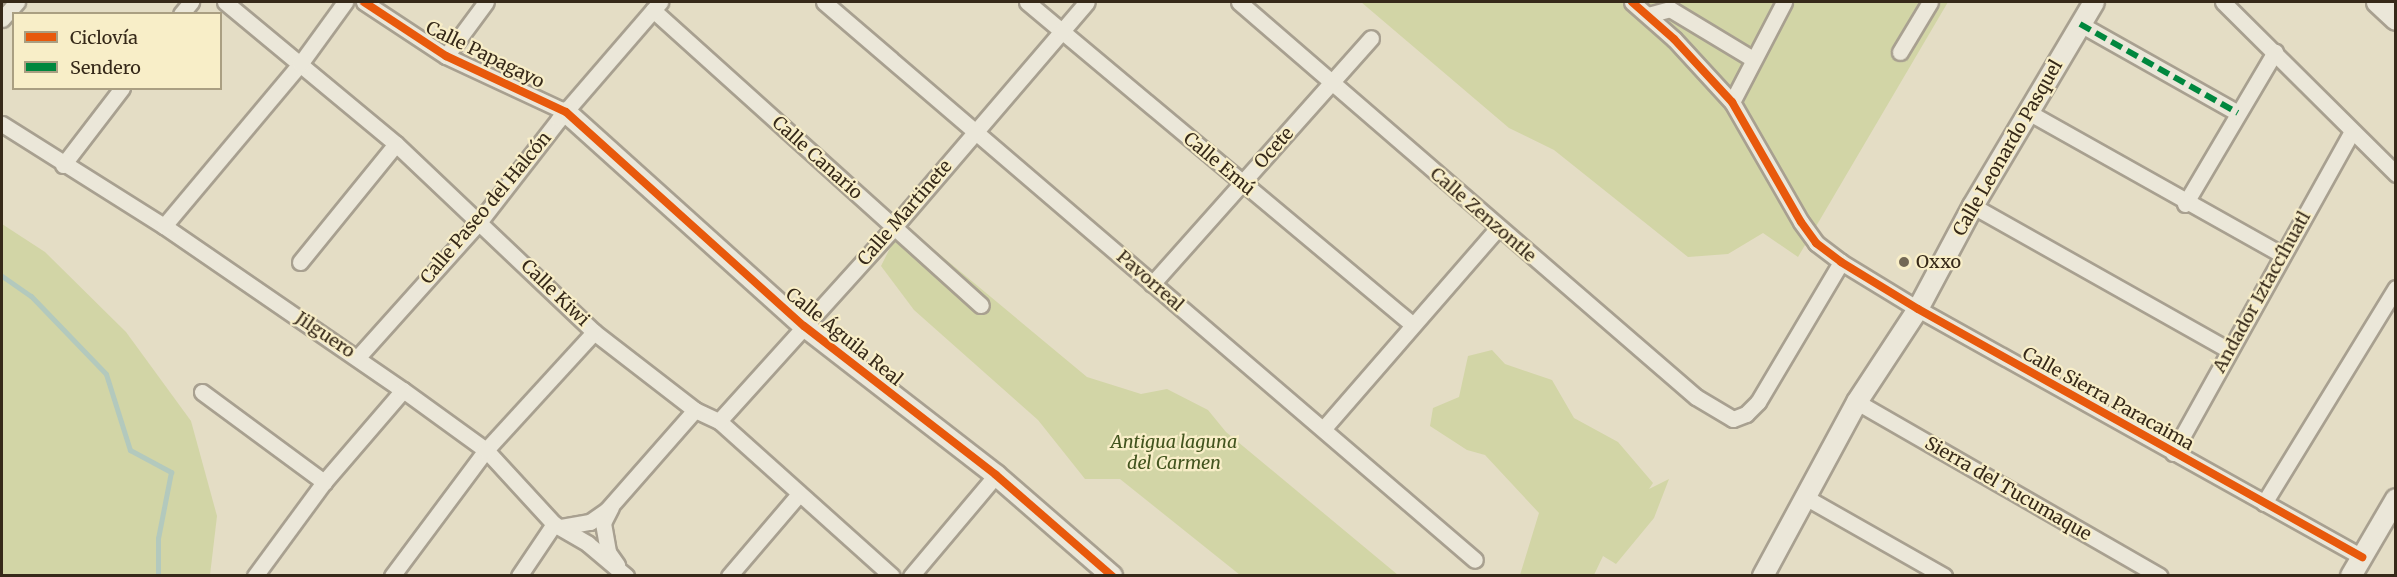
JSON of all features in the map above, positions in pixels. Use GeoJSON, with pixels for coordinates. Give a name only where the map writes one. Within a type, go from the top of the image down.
{"type":"FeatureCollection","features":[{"type":"Feature","properties":{"kind":"main road"},"geometry":{"type":"LineString","coordinates":[[2378,2],[2396,19]]}},
{"type":"Feature","properties":{"kind":"street"},"geometry":{"type":"LineString","coordinates":[[2,19],[17,2]]}},
{"type":"Feature","properties":{"kind":"street","name":"Calle Kiwi"},"geometry":{"type":"LineString","coordinates":[[225,2],[396,144],[480,221],[594,332],[695,410],[719,421],[892,576]]}},
{"type":"Feature","properties":{"kind":"street"},"geometry":{"type":"LineString","coordinates":[[164,226],[300,64],[345,2]]}},
{"type":"Feature","properties":{"kind":"street","name":"Calle Papagayo"},"geometry":{"type":"LineString","coordinates":[[364,2],[446,56],[566,112]]}},
{"type":"Feature","properties":{"kind":"street"},"geometry":{"type":"LineString","coordinates":[[446,56],[486,2]]}},
{"type":"Feature","properties":{"kind":"street","name":"Pavorreal"},"geometry":{"type":"LineString","coordinates":[[824,2],[974,131],[1061,201],[1152,284],[1324,428],[1475,560]]}},
{"type":"Feature","properties":{"kind":"street","name":"Calle Emú"},"geometry":{"type":"LineString","coordinates":[[1027,2],[1413,326]]}},
{"type":"Feature","properties":{"kind":"street","name":"Calle Martinete"},"geometry":{"type":"LineString","coordinates":[[719,421],[894,227],[1087,2]]}},
{"type":"Feature","properties":{"kind":"street","name":"Calle Zenzontle"},"geometry":{"type":"LineString","coordinates":[[1239,2],[1497,229],[1696,397],[1733,419],[1746,414],[1758,402],[1841,262]]}},
{"type":"Feature","properties":{"kind":"street","name":"Calle Sierra Paracaima"},"geometry":{"type":"LineString","coordinates":[[1632,2],[1648,15],[1732,102],[1801,222],[1816,243],[1841,262],[1918,309],[2362,557]]}},
{"type":"Feature","properties":{"kind":"street"},"geometry":{"type":"LineString","coordinates":[[1732,102],[1785,2]]}},
{"type":"Feature","properties":{"kind":"street"},"geometry":{"type":"LineString","coordinates":[[1900,52],[1930,2]]}},
{"type":"Feature","properties":{"kind":"street","name":"Calle Leonardo Pasquel"},"geometry":{"type":"LineString","coordinates":[[1762,576],[1857,402],[1918,309],[1973,206],[2094,2]]}},
{"type":"Feature","properties":{"kind":"street"},"geometry":{"type":"LineString","coordinates":[[2223,2],[2396,174]]}},
{"type":"Feature","properties":{"kind":"street","name":"Calle Paseo del Halcón"},"geometry":{"type":"LineString","coordinates":[[358,357],[480,221],[566,112],[656,6]]}},
{"type":"Feature","properties":{"kind":"street","name":"Calle Canario"},"geometry":{"type":"LineString","coordinates":[[656,6],[981,305]]}},
{"type":"Feature","properties":{"kind":"street"},"geometry":{"type":"LineString","coordinates":[[1648,15],[1670,9],[1753,59]]}},
{"type":"Feature","properties":{"kind":"street"},"geometry":{"type":"LineString","coordinates":[[2080,24],[2238,113]]}},
{"type":"Feature","properties":{"kind":"street","name":"Ocete"},"geometry":{"type":"LineString","coordinates":[[1152,284],[1371,38]]}},
{"type":"Feature","properties":{"kind":"street"},"geometry":{"type":"LineString","coordinates":[[2185,204],[2275,52]]}},
{"type":"Feature","properties":{"kind":"street"},"geometry":{"type":"LineString","coordinates":[[63,165],[121,90]]}},
{"type":"Feature","properties":{"kind":"street","name":"Calle Águila Real"},"geometry":{"type":"LineString","coordinates":[[566,112],[804,326],[996,475],[1112,576]]}},
{"type":"Feature","properties":{"kind":"street"},"geometry":{"type":"LineString","coordinates":[[2028,112],[2185,204],[2281,254]]}},
{"type":"Feature","properties":{"kind":"street","name":"Jilguero"},"geometry":{"type":"LineString","coordinates":[[2,124],[63,165],[164,226],[358,357],[486,450],[558,526],[625,575]]}},
{"type":"Feature","properties":{"kind":"street","name":"Andador Iztaccíhuatl"},"geometry":{"type":"LineString","coordinates":[[2173,453],[2281,254],[2352,131]]}},
{"type":"Feature","properties":{"kind":"street"},"geometry":{"type":"LineString","coordinates":[[300,262],[396,144]]}},
{"type":"Feature","properties":{"kind":"street"},"geometry":{"type":"LineString","coordinates":[[1973,206],[2229,350]]}},
{"type":"Feature","properties":{"kind":"street"},"geometry":{"type":"LineString","coordinates":[[1324,428],[1497,229]]}},
{"type":"Feature","properties":{"kind":"street"},"geometry":{"type":"LineString","coordinates":[[2264,503],[2396,288]]}},
{"type":"Feature","properties":{"kind":"street"},"geometry":{"type":"LineString","coordinates":[[392,576],[486,450],[594,332]]}},
{"type":"Feature","properties":{"kind":"street"},"geometry":{"type":"LineString","coordinates":[[255,576],[324,482],[403,390]]}},
{"type":"Feature","properties":{"kind":"street"},"geometry":{"type":"LineString","coordinates":[[202,392],[324,482]]}},
{"type":"Feature","properties":{"kind":"street","name":"Sierra del Tucumaque"},"geometry":{"type":"LineString","coordinates":[[1857,402],[2160,576]]}},
{"type":"Feature","properties":{"kind":"street"},"geometry":{"type":"LineString","coordinates":[[519,576],[558,526],[590,522],[612,504],[695,410]]}},
{"type":"Feature","properties":{"kind":"street"},"geometry":{"type":"LineString","coordinates":[[911,576],[996,475]]}},
{"type":"Feature","properties":{"kind":"street"},"geometry":{"type":"LineString","coordinates":[[729,576],[800,494]]}},
{"type":"Feature","properties":{"kind":"street"},"geometry":{"type":"LineString","coordinates":[[1805,497],[1944,576]]}},
{"type":"Feature","properties":{"kind":"street"},"geometry":{"type":"LineString","coordinates":[[2351,576],[2396,499]]}},
{"type":"Feature","properties":{"kind":"street"},"geometry":{"type":"LineString","coordinates":[[612,504],[603,523],[608,552],[625,575]]}},
{"type":"Feature","properties":{"kind":"green space"},"geometry":{"type":"Polygon","coordinates":[[[1361,2],[1948,2],[1798,257],[1763,233],[1728,254],[1688,257],[1554,150],[1509,128],[1361,2]]]}},
{"type":"Feature","properties":{"kind":"green space"},"geometry":{"type":"Polygon","coordinates":[[[2,224],[45,252],[126,332],[191,421],[217,516],[210,575],[2,575],[2,224]]]}},
{"type":"Feature","properties":{"kind":"green space","name":"Antigua laguna del Carmen"},"geometry":{"type":"Polygon","coordinates":[[[895,238],[932,248],[1087,377],[1141,394],[1167,389],[1208,410],[1226,432],[1398,575],[1240,575],[1120,479],[1085,479],[1038,420],[914,310],[881,266],[895,238]]]}},
{"type":"Feature","properties":{"kind":"green space"},"geometry":{"type":"Polygon","coordinates":[[[1492,350],[1505,364],[1552,380],[1574,418],[1618,442],[1653,483],[1649,489],[1669,479],[1654,518],[1616,564],[1603,556],[1594,575],[1520,575],[1539,513],[1485,455],[1467,450],[1430,426],[1433,408],[1459,397],[1468,356],[1492,350]]]}},
{"type":"Feature","properties":{"kind":"waterway"},"geometry":{"type":"LineString","coordinates":[[2,276],[31,296],[106,374],[130,450],[171,472],[158,538],[158,576]]}},
{"type":"Feature","properties":{"kind":"marked path"},"geometry":{"type":"LineString","coordinates":[[2080,24],[2238,113]]}},
{"type":"Feature","properties":{"kind":"cycle path"},"geometry":{"type":"LineString","coordinates":[[364,2],[446,56],[566,112],[804,326],[996,475],[1112,576]]}},
{"type":"Feature","properties":{"kind":"cycle path"},"geometry":{"type":"LineString","coordinates":[[1632,2],[1674,39],[1732,102],[1801,222],[1816,243],[1841,262],[1918,309],[2362,557]]}},
{"type":"Feature","properties":{"kind":"place","name":"Oxxo"},"geometry":{"type":"Point","coordinates":[1904,262]}}]}
